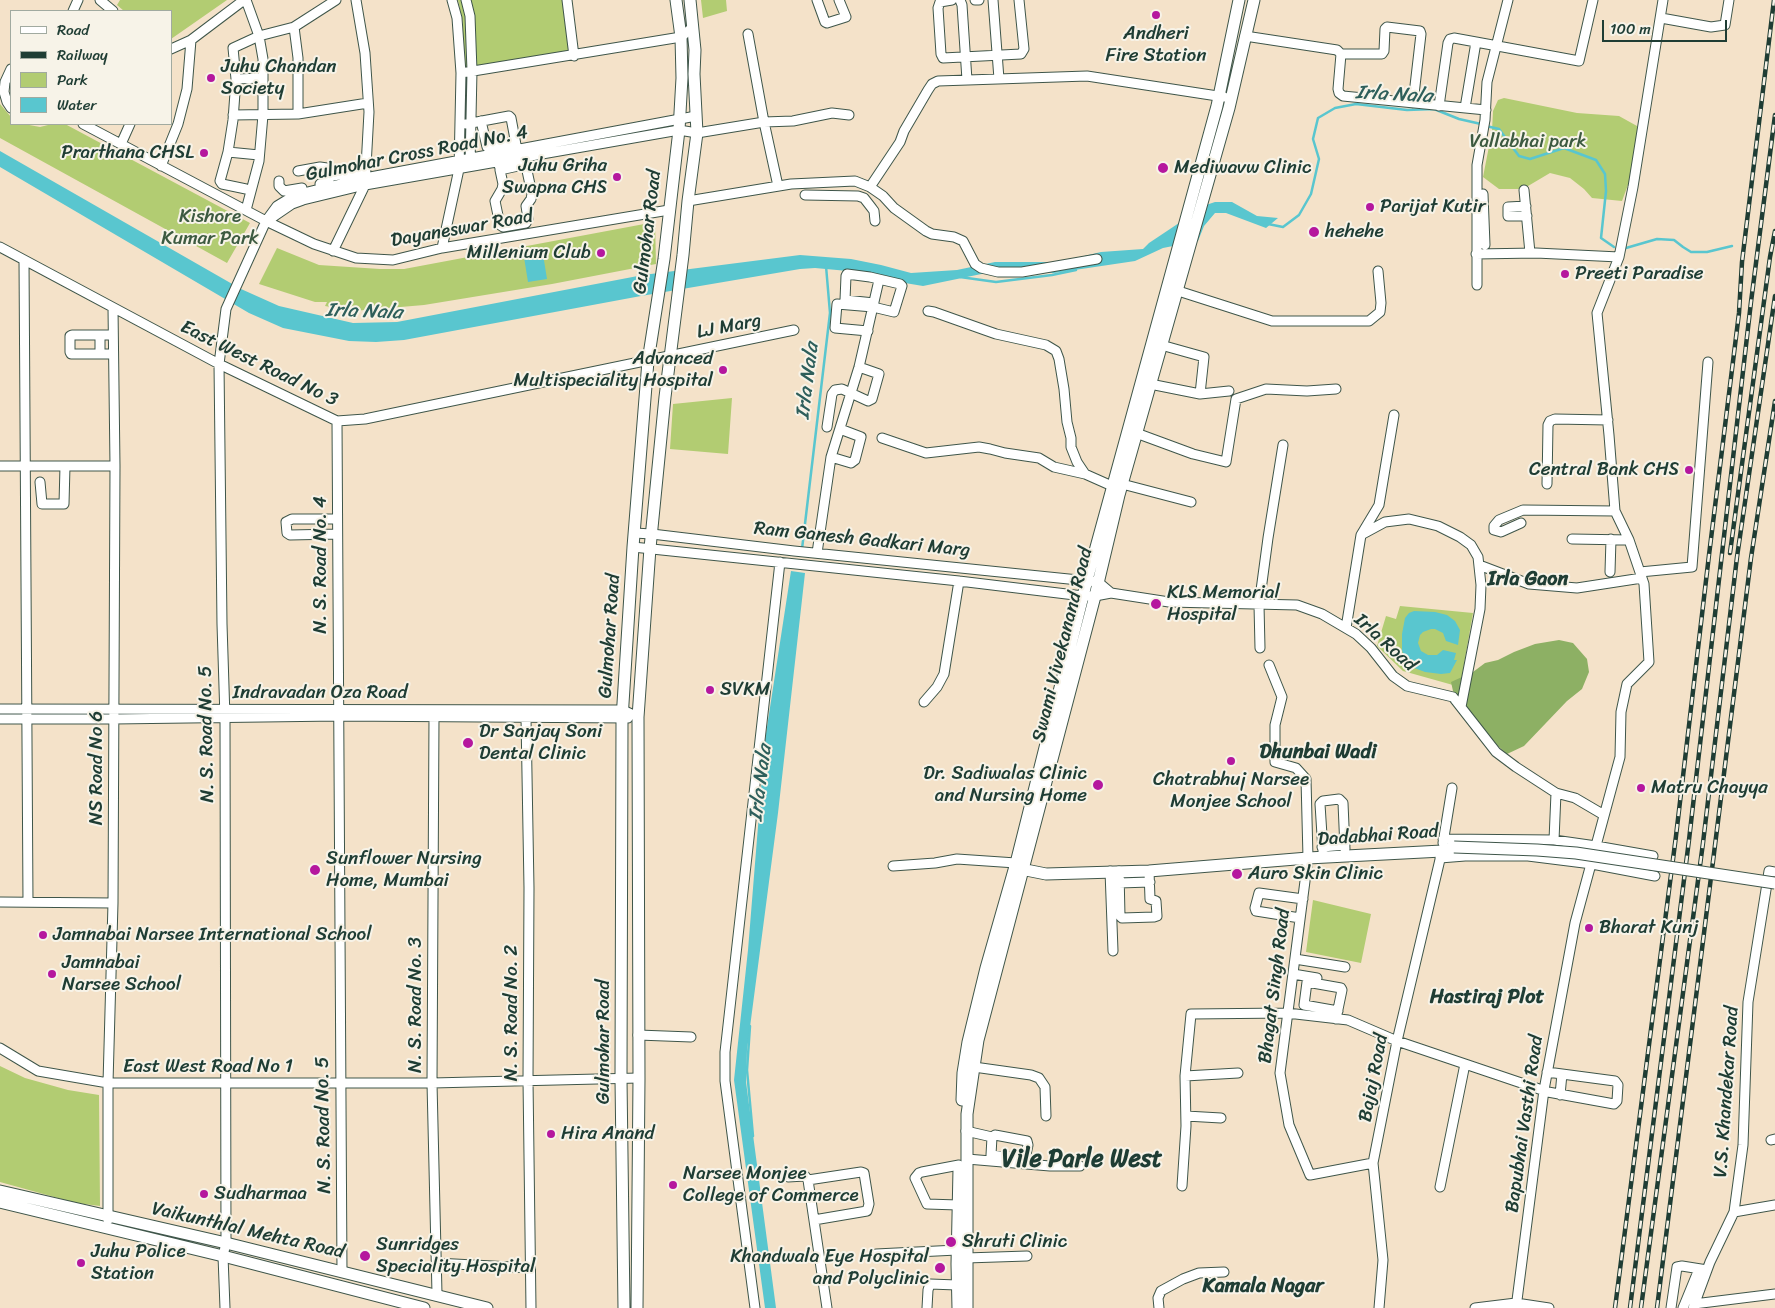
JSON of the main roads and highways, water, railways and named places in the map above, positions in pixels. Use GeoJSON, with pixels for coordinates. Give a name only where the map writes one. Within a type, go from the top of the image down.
{"type":"FeatureCollection","features":[{"type":"Feature","properties":{"kind":"main road","name":"Gulmohar Road"},"geometry":{"type":"LineString","coordinates":[[624,1308],[621,1079],[623,715],[633,547],[648,361],[664,259],[680,125],[681,37],[676,0]]}},
{"type":"Feature","properties":{"kind":"main road","name":"Gulmohar Road"},"geometry":{"type":"LineString","coordinates":[[637,1308],[639,1078],[638,717],[650,548],[669,356],[697,133],[693,26],[690,0]]}},
{"type":"Feature","properties":{"kind":"main road","name":"Swami Vivekanand Road"},"geometry":{"type":"LineString","coordinates":[[968,1308],[963,1162],[963,1073],[968,1042],[986,968],[1017,866],[1117,485],[1182,253],[1188,211],[1219,97],[1239,0]]}},
{"type":"Feature","properties":{"kind":"main road","name":"Swami Vivekanand Road"},"geometry":{"type":"LineString","coordinates":[[1182,253],[1203,204],[1254,0]]}},
{"type":"Feature","properties":{"kind":"main road","name":"Swami Vivekanand Road"},"geometry":{"type":"LineString","coordinates":[[1117,485],[1136,433],[1161,345],[1172,289]]}},
{"type":"Feature","properties":{"kind":"main road","name":"Dadabhai Road"},"geometry":{"type":"LineString","coordinates":[[1017,866],[1046,874],[1149,876],[1308,855],[1322,849],[1345,847],[1442,848]]}},
{"type":"Feature","properties":{"kind":"main road","name":"Dadabhai Road"},"geometry":{"type":"LineString","coordinates":[[1017,866],[1046,869],[1454,847],[1576,853],[1775,884]]}},
{"type":"Feature","properties":{"kind":"main road","name":"Swami Vivekanand Road"},"geometry":{"type":"LineString","coordinates":[[958,1308],[958,1205],[967,1114],[978,1040],[1017,866]]}},
{"type":"Feature","properties":{"kind":"main road"},"geometry":{"type":"LineString","coordinates":[[622,1168],[638,1168]]}},
{"type":"Feature","properties":{"kind":"main road","name":"Vaikunthlal Mehta Road"},"geometry":{"type":"LineString","coordinates":[[0,1191],[226,1243],[487,1308]]}},
{"type":"Feature","properties":{"kind":"main road","name":"Vaikunthlal Mehta Road"},"geometry":{"type":"LineString","coordinates":[[0,1202],[223,1256],[424,1308]]}},
{"type":"Feature","properties":{"kind":"main road"},"geometry":{"type":"LineString","coordinates":[[617,1308],[624,1289]]}},
{"type":"Feature","properties":{"kind":"main road"},"geometry":{"type":"LineString","coordinates":[[637,1289],[642,1308]]}},
{"type":"Feature","properties":{"kind":"water"},"geometry":{"type":"Polygon","coordinates":[[[0,151],[241,289],[279,306],[353,323],[397,322],[643,275],[800,255],[851,259],[911,273],[957,270],[995,262],[1059,262],[1101,252],[1143,249],[1206,205],[1215,202],[1232,202],[1257,216],[1278,218],[1266,228],[1226,213],[1215,213],[1204,226],[1198,241],[1163,248],[1135,261],[1054,273],[1015,270],[996,271],[923,286],[848,271],[815,268],[800,269],[404,340],[349,341],[283,328],[249,313],[0,167],[0,151]]]}},
{"type":"Feature","properties":{"kind":"water"},"geometry":{"type":"Polygon","coordinates":[[[542,248],[547,279],[528,282],[523,251],[542,248]]]}},
{"type":"Feature","properties":{"kind":"water"},"geometry":{"type":"Polygon","coordinates":[[[791,571],[805,573],[778,813],[747,1050],[746,1082],[776,1308],[765,1308],[734,1080],[748,950],[765,740],[791,571]]]}},
{"type":"Feature","properties":{"kind":"water"},"geometry":{"type":"Polygon","coordinates":[[[1414,611],[1435,612],[1447,615],[1455,621],[1460,630],[1458,645],[1446,641],[1443,633],[1435,629],[1423,632],[1418,643],[1421,651],[1428,655],[1437,655],[1443,650],[1456,653],[1454,660],[1457,660],[1450,673],[1425,672],[1409,666],[1405,661],[1402,650],[1402,634],[1405,618],[1414,611]]]}},
{"type":"Feature","properties":{"kind":"waterway","name":"Irla Nala"},"geometry":{"type":"LineString","coordinates":[[1268,224],[1283,227],[1299,215],[1311,194],[1319,159],[1313,139],[1318,118],[1335,108],[1356,104],[1407,110],[1434,109],[1459,119],[1481,124]]}},
{"type":"Feature","properties":{"kind":"waterway","name":"Irla Nala"},"geometry":{"type":"LineString","coordinates":[[1486,126],[1499,129],[1519,156],[1530,159],[1564,148],[1596,160],[1605,174],[1606,191],[1601,238],[1614,247]]}},
{"type":"Feature","properties":{"kind":"waterway","name":"Irla Nala"},"geometry":{"type":"LineString","coordinates":[[1626,248],[1657,239],[1674,240],[1691,252],[1707,252],[1732,246]]}},
{"type":"Feature","properties":{"kind":"waterway","name":"Irla Nala"},"geometry":{"type":"LineString","coordinates":[[802,549],[830,313],[826,266]]}},
{"type":"Feature","properties":{"kind":"waterway","name":"Irla Nala"},"geometry":{"type":"LineString","coordinates":[[960,277],[996,282],[1076,270]]}},
{"type":"Feature","properties":{"kind":"waterway","name":"Irla Nala"},"geometry":{"type":"LineString","coordinates":[[750,1026],[747,1070],[753,1136]]}},
{"type":"Feature","properties":{"kind":"railway"},"geometry":{"type":"LineString","coordinates":[[1615,1308],[1676,836],[1739,313],[1742,262],[1774,0]]}},
{"type":"Feature","properties":{"kind":"railway"},"geometry":{"type":"LineString","coordinates":[[1630,1308],[1689,840],[1751,302],[1775,115]]}},
{"type":"Feature","properties":{"kind":"railway"},"geometry":{"type":"LineString","coordinates":[[1730,553],[1775,231]]}},
{"type":"Feature","properties":{"kind":"railway"},"geometry":{"type":"LineString","coordinates":[[1641,1308],[1703,843],[1737,557],[1775,296]]}},
{"type":"Feature","properties":{"kind":"railway"},"geometry":{"type":"LineString","coordinates":[[1657,1308],[1751,558],[1775,401]]}},
{"type":"Feature","properties":{"kind":"place","name":"Andheri Fire Station"},"geometry":{"type":"Point","coordinates":[1156,15]}},
{"type":"Feature","properties":{"kind":"place","name":"Juhu Chandan Society"},"geometry":{"type":"Point","coordinates":[211,78]}},
{"type":"Feature","properties":{"kind":"place","name":"Prarthana CHSL"},"geometry":{"type":"Point","coordinates":[204,153]}},
{"type":"Feature","properties":{"kind":"place","name":"Mediwavw Clinic"},"geometry":{"type":"Point","coordinates":[1163,168]}},
{"type":"Feature","properties":{"kind":"place","name":"Juhu Griha Swapna CHS"},"geometry":{"type":"Point","coordinates":[617,177]}},
{"type":"Feature","properties":{"kind":"place","name":"Parijat Kutir"},"geometry":{"type":"Point","coordinates":[1370,207]}},
{"type":"Feature","properties":{"kind":"place","name":"hehehe"},"geometry":{"type":"Point","coordinates":[1314,232]}},
{"type":"Feature","properties":{"kind":"place","name":"Millenium Club"},"geometry":{"type":"Point","coordinates":[601,253]}},
{"type":"Feature","properties":{"kind":"place","name":"Preeti Paradise"},"geometry":{"type":"Point","coordinates":[1565,274]}},
{"type":"Feature","properties":{"kind":"place","name":"Advanced Multispeciality Hospital"},"geometry":{"type":"Point","coordinates":[723,370]}},
{"type":"Feature","properties":{"kind":"place","name":"Central Bank CHS"},"geometry":{"type":"Point","coordinates":[1689,470]}},
{"type":"Feature","properties":{"kind":"place","name":"KLS Memorial Hospital"},"geometry":{"type":"Point","coordinates":[1156,604]}},
{"type":"Feature","properties":{"kind":"place","name":"SVKM"},"geometry":{"type":"Point","coordinates":[710,690]}},
{"type":"Feature","properties":{"kind":"place","name":"Dr Sanjay Soni Dental Clinic"},"geometry":{"type":"Point","coordinates":[468,743]}},
{"type":"Feature","properties":{"kind":"place","name":"Chatrabhuj Narsee Monjee School"},"geometry":{"type":"Point","coordinates":[1231,761]}},
{"type":"Feature","properties":{"kind":"place","name":"Dr. Sadiwalas Clinic and Nursing Home"},"geometry":{"type":"Point","coordinates":[1098,785]}},
{"type":"Feature","properties":{"kind":"place","name":"Matru Chayya"},"geometry":{"type":"Point","coordinates":[1641,788]}},
{"type":"Feature","properties":{"kind":"place","name":"Sunflower Nursing Home, Mumbai"},"geometry":{"type":"Point","coordinates":[315,870]}},
{"type":"Feature","properties":{"kind":"place","name":"Auro Skin Clinic"},"geometry":{"type":"Point","coordinates":[1237,874]}},
{"type":"Feature","properties":{"kind":"place","name":"Bharat Kunj"},"geometry":{"type":"Point","coordinates":[1589,928]}},
{"type":"Feature","properties":{"kind":"place","name":"Jamnabai Narsee International School"},"geometry":{"type":"Point","coordinates":[43,935]}},
{"type":"Feature","properties":{"kind":"place","name":"Jamnabai Narsee School"},"geometry":{"type":"Point","coordinates":[52,974]}},
{"type":"Feature","properties":{"kind":"place","name":"Hira Anand"},"geometry":{"type":"Point","coordinates":[551,1134]}},
{"type":"Feature","properties":{"kind":"place","name":"Narsee Monjee College of Commerce"},"geometry":{"type":"Point","coordinates":[673,1185]}},
{"type":"Feature","properties":{"kind":"place","name":"Sudharmaa"},"geometry":{"type":"Point","coordinates":[204,1194]}},
{"type":"Feature","properties":{"kind":"place","name":"Shruti Clinic"},"geometry":{"type":"Point","coordinates":[951,1242]}},
{"type":"Feature","properties":{"kind":"place","name":"Sunridges Speciality Hospital"},"geometry":{"type":"Point","coordinates":[365,1256]}},
{"type":"Feature","properties":{"kind":"place","name":"Juhu Police Station"},"geometry":{"type":"Point","coordinates":[81,1263]}},
{"type":"Feature","properties":{"kind":"place","name":"Khandwala Eye Hospital and Polyclinic"},"geometry":{"type":"Point","coordinates":[940,1268]}},
{"type":"Feature","properties":{"kind":"district","name":"Irla Gaon"},"geometry":{"type":"Point","coordinates":[1528,580]}},
{"type":"Feature","properties":{"kind":"district","name":"Dhunbai Wadi"},"geometry":{"type":"Point","coordinates":[1318,753]}},
{"type":"Feature","properties":{"kind":"district","name":"Hastiraj Plot"},"geometry":{"type":"Point","coordinates":[1487,998]}},
{"type":"Feature","properties":{"kind":"district","name":"Vile Parle West"},"geometry":{"type":"Point","coordinates":[1082,1160]}},
{"type":"Feature","properties":{"kind":"district","name":"Kamala Nagar"},"geometry":{"type":"Point","coordinates":[1263,1287]}},
{"type":"Feature","properties":{"kind":"park label","name":"Vallabhai park"},"geometry":{"type":"Point","coordinates":[1528,142]}},
{"type":"Feature","properties":{"kind":"park label","name":"Kishore Kumar Park"},"geometry":{"type":"Point","coordinates":[210,228]}}]}
